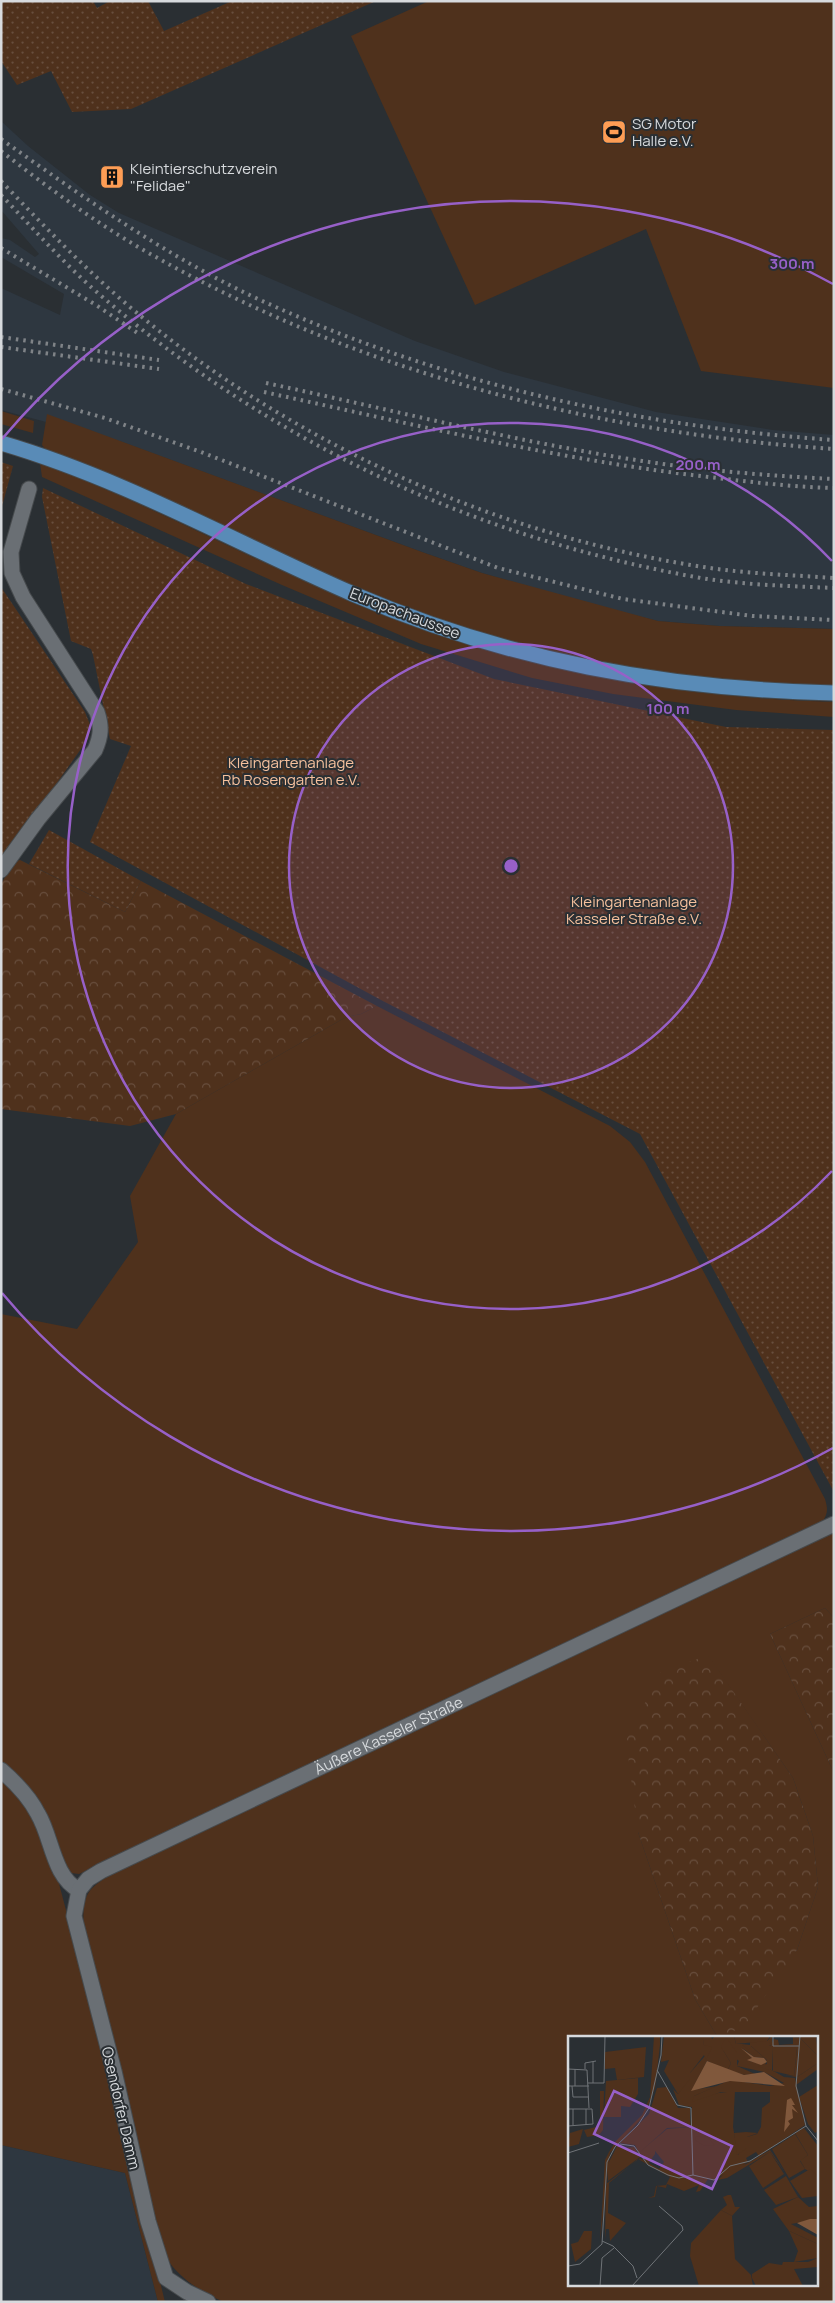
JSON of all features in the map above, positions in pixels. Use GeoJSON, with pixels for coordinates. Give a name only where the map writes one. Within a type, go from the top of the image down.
{"type":"FeatureCollection","features":[{"type":"Feature","properties":{"kind":"main road","name":"Europachaussee"},"geometry":{"type":"LineString","coordinates":[[1,443],[91,474],[355,595],[440,628],[564,662],[655,680],[748,690],[834,694]]}},
{"type":"Feature","properties":{"kind":"street"},"geometry":{"type":"LineString","coordinates":[[1,870],[23,839],[95,750],[100,738],[101,725],[97,712],[23,597],[12,573],[11,552],[29,489]]}},
{"type":"Feature","properties":{"kind":"street","name":"Äußere Kasseler Straße"},"geometry":{"type":"LineString","coordinates":[[80,1890],[88,1879],[101,1871],[834,1524]]}},
{"type":"Feature","properties":{"kind":"street"},"geometry":{"type":"LineString","coordinates":[[1,1770],[30,1799],[46,1830],[66,1879],[72,1886],[80,1890]]}},
{"type":"Feature","properties":{"kind":"street","name":"Osendorfer Damm"},"geometry":{"type":"LineString","coordinates":[[80,1890],[74,1916],[114,2071],[148,2221],[166,2278],[187,2292],[208,2302]]}},
{"type":"Feature","properties":{"kind":"shaded area"},"geometry":{"type":"Polygon","coordinates":[[[1,121],[28,146],[90,195],[119,213],[415,341],[504,372],[656,412],[773,430],[834,435],[834,629],[719,626],[658,621],[590,604],[482,573],[122,442],[85,430],[84,432],[1,410],[1,288],[60,315],[64,294],[1,257],[1,238],[10,240],[35,257],[39,254],[1,210],[1,121]]]}},
{"type":"Feature","properties":{"kind":"shaded area"},"geometry":{"type":"Polygon","coordinates":[[[1,2145],[125,2173],[158,2302],[1,2302],[1,2145]]]}},
{"type":"Feature","properties":{"kind":"green space"},"geometry":{"type":"Polygon","coordinates":[[[1,1],[93,1],[97,8],[110,1],[148,1],[164,31],[232,1],[376,1],[131,109],[72,112],[51,71],[17,85],[1,61],[1,1]]]}},
{"type":"Feature","properties":{"kind":"green space","name":"SG Motor Halle e.V."},"geometry":{"type":"Polygon","coordinates":[[[429,1],[834,1],[834,388],[701,371],[646,229],[475,305],[351,36],[429,1]]]}},
{"type":"Feature","properties":{"kind":"green space"},"geometry":{"type":"Polygon","coordinates":[[[1,411],[34,421],[33,433],[1,424],[1,411]]]}},
{"type":"Feature","properties":{"kind":"green space"},"geometry":{"type":"Polygon","coordinates":[[[47,414],[482,573],[658,621],[719,626],[834,629],[834,686],[753,683],[699,678],[612,665],[526,645],[442,620],[356,587],[135,486],[45,449],[42,445],[47,414]]]}},
{"type":"Feature","properties":{"kind":"green space"},"geometry":{"type":"Polygon","coordinates":[[[1,462],[13,466],[1,510],[1,462]]]}},
{"type":"Feature","properties":{"kind":"green space"},"geometry":{"type":"Polygon","coordinates":[[[40,463],[119,495],[351,602],[409,625],[468,645],[588,675],[648,686],[709,694],[834,702],[834,717],[736,710],[613,694],[532,678],[421,644],[282,585],[42,477],[40,463]]]}},
{"type":"Feature","properties":{"kind":"green space","name":"Kleingartenanlage Kasseler Straße e.V."},"geometry":{"type":"Polygon","coordinates":[[[43,488],[246,584],[494,679],[726,727],[834,730],[834,1492],[640,1134],[381,1000],[90,842],[131,746],[110,739],[91,649],[71,641],[42,497],[43,488]]]}},
{"type":"Feature","properties":{"kind":"green space"},"geometry":{"type":"Polygon","coordinates":[[[1,587],[85,712],[91,727],[88,739],[1,862],[1,587]]]}},
{"type":"Feature","properties":{"kind":"green space"},"geometry":{"type":"Polygon","coordinates":[[[49,830],[141,881],[125,912],[29,864],[49,830]]]}},
{"type":"Feature","properties":{"kind":"green space"},"geometry":{"type":"Polygon","coordinates":[[[20,860],[125,912],[141,881],[377,1006],[361,1014],[346,1017],[176,1114],[130,1126],[1,1109],[1,884],[14,862],[20,860]]]}},
{"type":"Feature","properties":{"kind":"green space"},"geometry":{"type":"Polygon","coordinates":[[[377,1006],[610,1126],[630,1142],[645,1162],[825,1499],[826,1514],[822,1522],[79,1874],[71,1873],[1,1764],[1,1314],[77,1329],[138,1242],[130,1196],[176,1114],[346,1017],[361,1014],[377,1006]]]}},
{"type":"Feature","properties":{"kind":"green space"},"geometry":{"type":"Polygon","coordinates":[[[834,1531],[834,1618],[825,1608],[770,1634],[834,1773],[834,2302],[224,2302],[208,2294],[184,2278],[171,2265],[165,2255],[158,2235],[84,1930],[83,1917],[86,1898],[102,1880],[122,1868],[834,1531]],[[708,1656],[638,1832],[695,1999],[717,2036],[797,1950],[818,1887],[813,1836],[793,1778],[708,1656]]]}},
{"type":"Feature","properties":{"kind":"green space"},"geometry":{"type":"Polygon","coordinates":[[[825,1608],[834,1618],[834,1773],[770,1634],[825,1608]]]}},
{"type":"Feature","properties":{"kind":"green space"},"geometry":{"type":"Polygon","coordinates":[[[708,1655],[793,1778],[813,1836],[818,1887],[797,1950],[743,2028],[717,2036],[695,1999],[638,1832],[626,1740],[661,1672],[708,1655]]]}},
{"type":"Feature","properties":{"kind":"green space"},"geometry":{"type":"Polygon","coordinates":[[[1,1774],[30,1809],[57,1876],[105,2058],[165,2302],[158,2302],[125,2173],[1,2145],[1,1774]]]}},
{"type":"Feature","properties":{"kind":"railway"},"geometry":{"type":"LineString","coordinates":[[1,139],[94,204],[158,245],[258,299],[327,329],[468,377],[539,396],[685,424],[834,440]]}},
{"type":"Feature","properties":{"kind":"railway"},"geometry":{"type":"LineString","coordinates":[[1,151],[76,207],[154,256],[233,297],[315,333],[398,364],[483,390],[569,412],[657,429],[745,441],[834,449]]}},
{"type":"Feature","properties":{"kind":"railway"},"geometry":{"type":"LineString","coordinates":[[1,181],[97,277],[131,308],[194,357],[261,402],[330,442],[402,478],[477,508],[553,534],[631,554],[725,570],[834,578]]}},
{"type":"Feature","properties":{"kind":"railway"},"geometry":{"type":"LineString","coordinates":[[1,195],[79,276],[158,342],[228,391],[300,436],[376,475],[454,509],[534,537],[616,560],[701,578],[767,585],[834,588]]}},
{"type":"Feature","properties":{"kind":"railway"},"geometry":{"type":"LineString","coordinates":[[1,248],[96,305],[139,334]]}},
{"type":"Feature","properties":{"kind":"railway"},"geometry":{"type":"LineString","coordinates":[[1,337],[159,360]]}},
{"type":"Feature","properties":{"kind":"railway"},"geometry":{"type":"LineString","coordinates":[[1,347],[159,369]]}},
{"type":"Feature","properties":{"kind":"railway"},"geometry":{"type":"LineString","coordinates":[[266,383],[505,436],[601,454],[718,471],[834,479]]}},
{"type":"Feature","properties":{"kind":"railway"},"geometry":{"type":"LineString","coordinates":[[1,389],[105,418],[201,452],[498,568],[623,599],[752,616],[834,620]]}},
{"type":"Feature","properties":{"kind":"railway"},"geometry":{"type":"LineString","coordinates":[[264,392],[486,440],[597,461],[740,481],[834,488]]}},
{"type":"Feature","properties":{"kind":"place","name":"SG Motor Halle e.V."},"geometry":{"type":"Point","coordinates":[614,132]}},
{"type":"Feature","properties":{"kind":"place","name":"Kleintierschutzverein \"Felidae\""},"geometry":{"type":"Point","coordinates":[112,177]}},
{"type":"Feature","properties":{"kind":"park label","name":"Kleingartenanlage Rb Rosengarten e.V."},"geometry":{"type":"Point","coordinates":[291,770]}}]}
